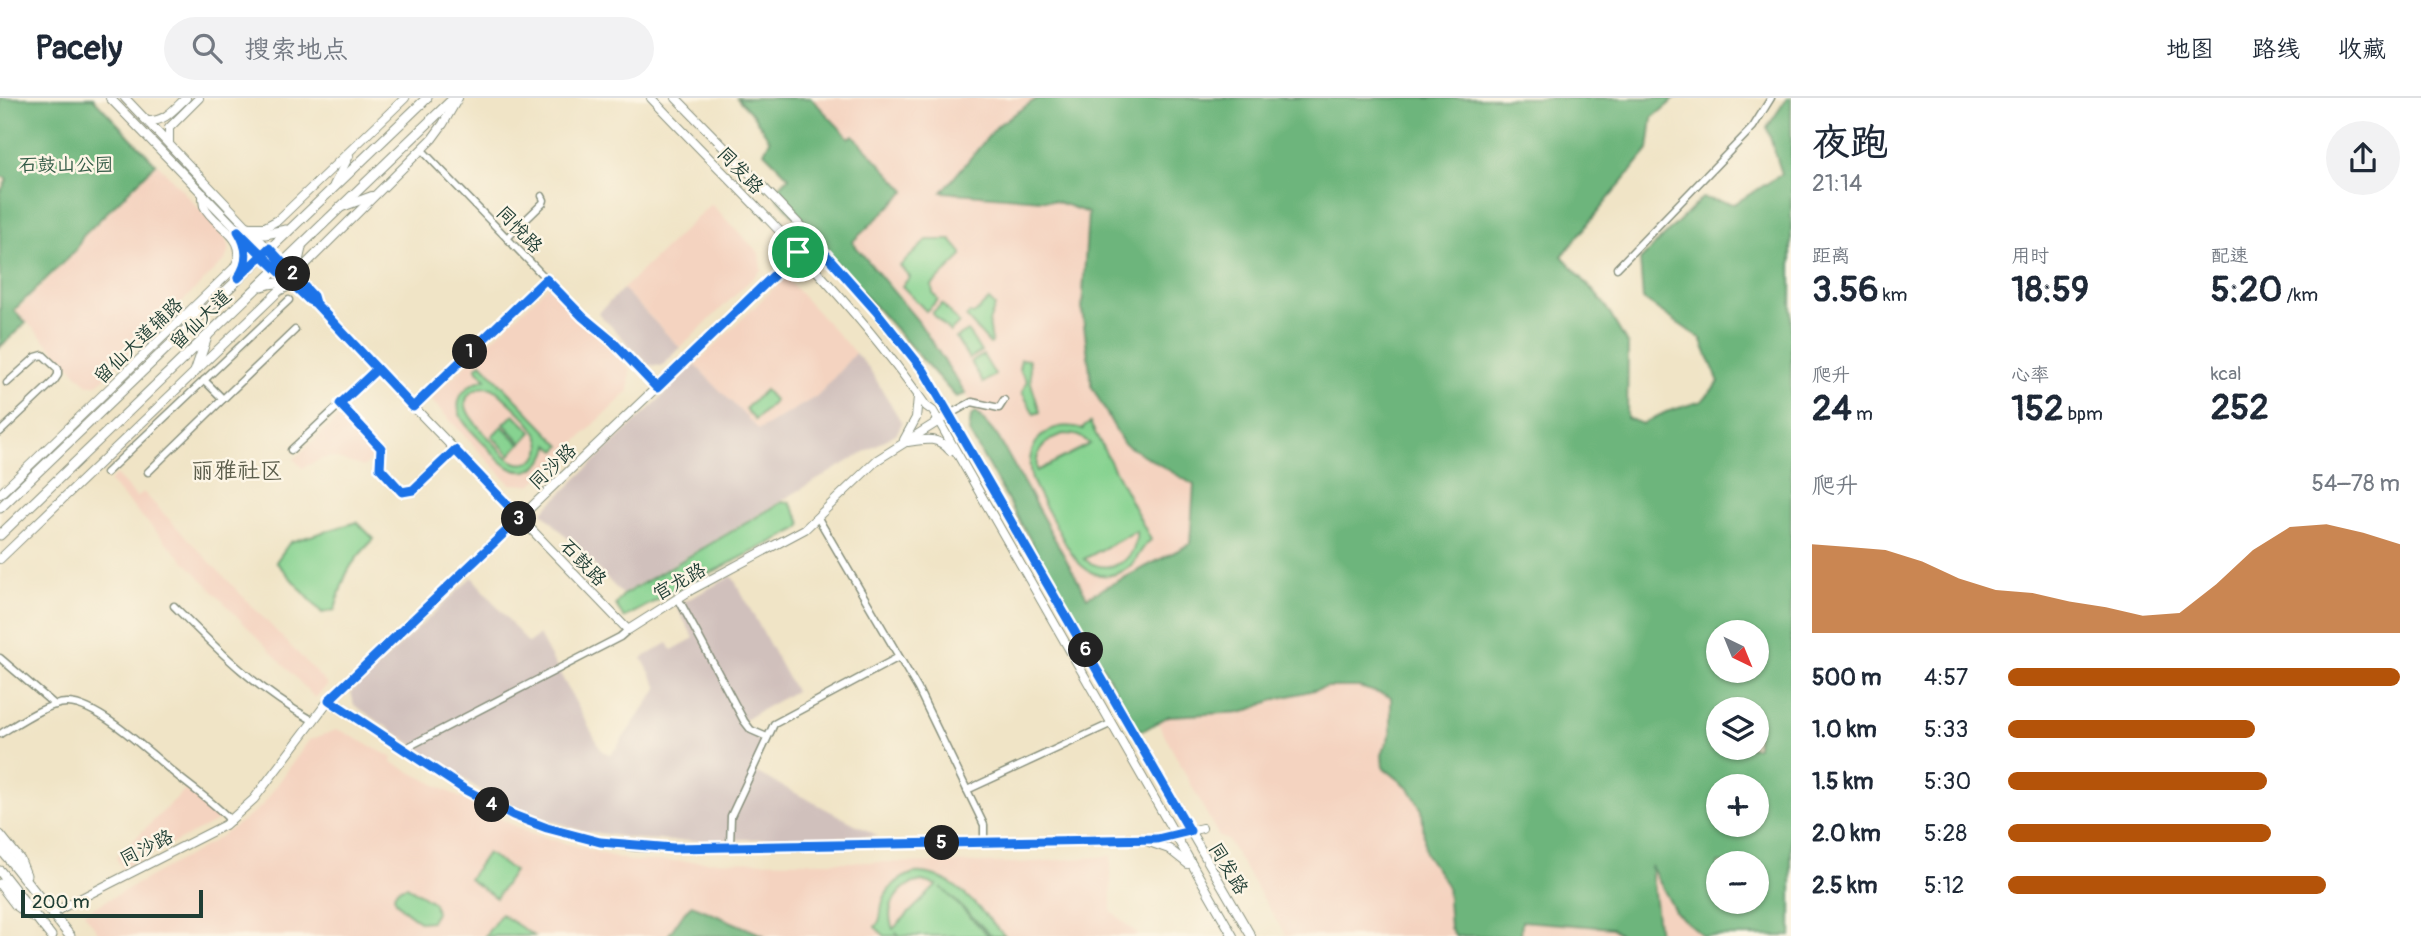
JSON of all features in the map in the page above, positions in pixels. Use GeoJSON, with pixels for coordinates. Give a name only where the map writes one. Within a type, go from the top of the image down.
{"type":"FeatureCollection","features":[{"type":"Feature","properties":{"kind":"main road","name":"石鼓路"},"geometry":{"type":"LineString","coordinates":[[110,98],[238,231],[265,252],[315,303],[628,630]]}},
{"type":"Feature","properties":{"kind":"main road","name":"石鼓路"},"geometry":{"type":"LineString","coordinates":[[125,98],[132,102],[249,227],[265,252]]}},
{"type":"Feature","properties":{"kind":"main road"},"geometry":{"type":"LineString","coordinates":[[148,121],[156,122],[164,118],[186,98]]}},
{"type":"Feature","properties":{"kind":"main road"},"geometry":{"type":"LineString","coordinates":[[169,143],[169,128],[198,98]]}},
{"type":"Feature","properties":{"kind":"main road","name":"留仙大道"},"geometry":{"type":"LineString","coordinates":[[0,508],[427,98]]}},
{"type":"Feature","properties":{"kind":"main road"},"geometry":{"type":"LineString","coordinates":[[299,271],[422,150],[440,130],[456,98]]}},
{"type":"Feature","properties":{"kind":"main road","name":"留仙大道"},"geometry":{"type":"LineString","coordinates":[[0,536],[456,98]]}},
{"type":"Feature","properties":{"kind":"main road","name":"同发路"},"geometry":{"type":"LineString","coordinates":[[651,98],[798,252],[878,343],[938,421],[1233,936]]}},
{"type":"Feature","properties":{"kind":"main road","name":"同发路"},"geometry":{"type":"LineString","coordinates":[[676,98],[812,239],[907,349],[950,415],[1251,936]]}},
{"type":"Feature","properties":{"kind":"main road"},"geometry":{"type":"LineString","coordinates":[[249,227],[265,227],[278,220],[354,147],[398,100]]}},
{"type":"Feature","properties":{"kind":"main road"},"geometry":{"type":"LineString","coordinates":[[327,193],[354,147]]}},
{"type":"Feature","properties":{"kind":"main road"},"geometry":{"type":"LineString","coordinates":[[338,210],[378,192]]}},
{"type":"Feature","properties":{"kind":"main road","name":"留仙大道辅路"},"geometry":{"type":"LineString","coordinates":[[0,494],[234,268],[239,256],[234,239],[204,206],[203,194]]}},
{"type":"Feature","properties":{"kind":"main road"},"geometry":{"type":"LineString","coordinates":[[249,227],[271,234],[282,233],[293,225]]}},
{"type":"Feature","properties":{"kind":"main road"},"geometry":{"type":"LineString","coordinates":[[238,231],[245,245],[246,256],[244,268],[238,278]]}},
{"type":"Feature","properties":{"kind":"main road","name":"同沙路"},"geometry":{"type":"LineString","coordinates":[[52,913],[231,821],[254,799],[329,700],[812,239]]}},
{"type":"Feature","properties":{"kind":"main road"},"geometry":{"type":"LineString","coordinates":[[297,286],[298,257],[305,242]]}},
{"type":"Feature","properties":{"kind":"main road"},"geometry":{"type":"LineString","coordinates":[[254,291],[270,283],[297,286]]}},
{"type":"Feature","properties":{"kind":"main road"},"geometry":{"type":"LineString","coordinates":[[0,559],[279,291],[297,286]]}},
{"type":"Feature","properties":{"kind":"main road"},"geometry":{"type":"LineString","coordinates":[[182,318],[210,305]]}},
{"type":"Feature","properties":{"kind":"main road"},"geometry":{"type":"LineString","coordinates":[[195,372],[208,335]]}},
{"type":"Feature","properties":{"kind":"main road"},"geometry":{"type":"LineString","coordinates":[[902,443],[917,413],[919,400],[916,391]]}},
{"type":"Feature","properties":{"kind":"main road","name":"官龙路"},"geometry":{"type":"LineString","coordinates":[[628,630],[678,598],[805,529],[866,469],[902,443],[950,415]]}},
{"type":"Feature","properties":{"kind":"main road"},"geometry":{"type":"LineString","coordinates":[[902,443],[927,438],[936,440],[948,448],[963,466]]}},
{"type":"Feature","properties":{"kind":"main road"},"geometry":{"type":"LineString","coordinates":[[329,700],[480,799],[530,822],[600,842],[673,848],[1157,839],[1202,828]]}},
{"type":"Feature","properties":{"kind":"main road"},"geometry":{"type":"LineString","coordinates":[[0,835],[20,860],[33,889]]}},
{"type":"Feature","properties":{"kind":"main road"},"geometry":{"type":"LineString","coordinates":[[1139,838],[1177,854],[1200,878]]}},
{"type":"Feature","properties":{"kind":"main road"},"geometry":{"type":"LineString","coordinates":[[0,848],[70,936]]}},
{"type":"Feature","properties":{"kind":"main road"},"geometry":{"type":"LineString","coordinates":[[0,871],[51,936]]}},
{"type":"Feature","properties":{"kind":"main road"},"geometry":{"type":"LineString","coordinates":[[0,884],[16,905],[38,919]]}},
{"type":"Feature","properties":{"kind":"street"},"geometry":{"type":"LineString","coordinates":[[1617,268],[1753,127],[1771,98]]}},
{"type":"Feature","properties":{"kind":"street","name":"同悦路"},"geometry":{"type":"LineString","coordinates":[[422,150],[583,317],[612,341],[657,388]]}},
{"type":"Feature","properties":{"kind":"street"},"geometry":{"type":"LineString","coordinates":[[507,238],[544,202],[542,196]]}},
{"type":"Feature","properties":{"kind":"street"},"geometry":{"type":"LineString","coordinates":[[413,407],[546,279]]}},
{"type":"Feature","properties":{"kind":"street"},"geometry":{"type":"LineString","coordinates":[[106,472],[289,300]]}},
{"type":"Feature","properties":{"kind":"street"},"geometry":{"type":"LineString","coordinates":[[148,472],[295,330]]}},
{"type":"Feature","properties":{"kind":"street"},"geometry":{"type":"LineString","coordinates":[[0,432],[54,381],[58,369],[43,355],[36,357],[7,383]]}},
{"type":"Feature","properties":{"kind":"street"},"geometry":{"type":"LineString","coordinates":[[290,450],[377,369]]}},
{"type":"Feature","properties":{"kind":"street"},"geometry":{"type":"LineString","coordinates":[[204,380],[223,399]]}},
{"type":"Feature","properties":{"kind":"street"},"geometry":{"type":"LineString","coordinates":[[950,415],[972,402],[999,408],[1004,400]]}},
{"type":"Feature","properties":{"kind":"street"},"geometry":{"type":"LineString","coordinates":[[340,404],[381,448],[380,468],[402,492],[413,490],[455,450]]}},
{"type":"Feature","properties":{"kind":"street"},"geometry":{"type":"LineString","coordinates":[[818,518],[918,689],[984,825],[985,842]]}},
{"type":"Feature","properties":{"kind":"street"},"geometry":{"type":"LineString","coordinates":[[678,598],[744,721],[751,730],[767,737]]}},
{"type":"Feature","properties":{"kind":"street"},"geometry":{"type":"LineString","coordinates":[[174,606],[238,669],[275,698],[312,720]]}},
{"type":"Feature","properties":{"kind":"street","name":"官龙路"},"geometry":{"type":"LineString","coordinates":[[404,749],[620,637],[628,630]]}},
{"type":"Feature","properties":{"kind":"street"},"geometry":{"type":"LineString","coordinates":[[730,846],[731,816],[774,724],[899,657]]}},
{"type":"Feature","properties":{"kind":"street"},"geometry":{"type":"LineString","coordinates":[[0,658],[55,705]]}},
{"type":"Feature","properties":{"kind":"street"},"geometry":{"type":"LineString","coordinates":[[0,734],[55,705],[69,703],[91,709],[210,800],[231,821]]}},
{"type":"Feature","properties":{"kind":"street"},"geometry":{"type":"LineString","coordinates":[[967,790],[1110,724]]}},
{"type":"Feature","properties":{"kind":"shaded area"},"geometry":{"type":"Polygon","coordinates":[[[811,98],[1397,98],[1353,249],[1791,522],[1791,936],[1286,936],[1228,841],[1218,835],[998,437],[980,418],[961,385],[899,295],[852,242],[906,191],[853,135],[849,138],[811,98]]]}},
{"type":"Feature","properties":{"kind":"shaded area"},"geometry":{"type":"Polygon","coordinates":[[[158,164],[225,237],[228,252],[225,260],[98,384],[88,385],[16,311],[77,251],[84,237],[158,164]]]}},
{"type":"Feature","properties":{"kind":"shaded area"},"geometry":{"type":"Polygon","coordinates":[[[711,204],[759,253],[761,270],[680,348],[623,289],[711,204]]]}},
{"type":"Feature","properties":{"kind":"shaded area"},"geometry":{"type":"Polygon","coordinates":[[[785,277],[855,353],[819,395],[759,431],[695,365],[785,277]]]}},
{"type":"Feature","properties":{"kind":"shaded area"},"geometry":{"type":"Polygon","coordinates":[[[549,285],[630,370],[629,391],[531,485],[510,484],[430,399],[549,285]]]}},
{"type":"Feature","properties":{"kind":"shaded area"},"geometry":{"type":"Polygon","coordinates":[[[623,289],[680,348],[662,366],[649,365],[598,313],[623,289]]]}},
{"type":"Feature","properties":{"kind":"shaded area"},"geometry":{"type":"Polygon","coordinates":[[[855,353],[869,368],[902,423],[897,433],[622,594],[542,512],[695,365],[759,430],[819,395],[855,353]]]}},
{"type":"Feature","properties":{"kind":"shaded area"},"geometry":{"type":"Polygon","coordinates":[[[343,413],[379,452],[364,467],[331,457],[302,468],[294,459],[343,413]]]}},
{"type":"Feature","properties":{"kind":"shaded area"},"geometry":{"type":"Polygon","coordinates":[[[116,475],[137,498],[143,492],[328,685],[315,698],[109,482],[116,475]]]}},
{"type":"Feature","properties":{"kind":"shaded area"},"geometry":{"type":"Polygon","coordinates":[[[732,576],[795,691],[740,722],[748,733],[763,740],[755,772],[878,836],[673,841],[584,831],[532,815],[483,792],[354,705],[351,692],[472,577],[528,643],[539,635],[602,751],[611,755],[658,688],[642,658],[668,643],[672,650],[694,638],[676,606],[732,576]]]}},
{"type":"Feature","properties":{"kind":"shaded area"},"geometry":{"type":"Polygon","coordinates":[[[336,730],[393,758],[391,762],[529,833],[630,861],[1019,863],[1111,856],[1111,911],[1140,936],[101,936],[84,913],[209,844],[243,821],[262,806],[309,740],[336,730]]]}},
{"type":"Feature","properties":{"kind":"shaded area"},"geometry":{"type":"Polygon","coordinates":[[[186,789],[219,820],[122,869],[116,857],[186,789]]]}},
{"type":"Feature","properties":{"kind":"green space","name":"石鼓山公园"},"geometry":{"type":"Polygon","coordinates":[[[0,98],[93,98],[156,164],[83,236],[76,250],[14,310],[26,323],[0,347],[0,192],[7,180],[0,177],[0,98]]]}},
{"type":"Feature","properties":{"kind":"green space"},"geometry":{"type":"Polygon","coordinates":[[[737,98],[811,98],[849,138],[853,135],[906,191],[852,242],[918,321],[966,394],[956,397],[777,197],[776,191],[789,177],[764,152],[770,140],[737,98]]]}},
{"type":"Feature","properties":{"kind":"green space"},"geometry":{"type":"Polygon","coordinates":[[[1038,98],[1676,98],[1652,118],[1648,150],[1562,256],[1603,302],[1628,345],[1627,418],[1642,424],[1666,412],[1702,401],[1719,382],[1701,339],[1643,299],[1640,260],[1702,198],[1734,204],[1782,174],[1767,128],[1787,98],[1791,98],[1791,936],[1703,936],[1676,913],[1651,866],[1659,936],[1621,936],[1612,928],[1522,921],[1521,936],[1456,936],[1450,928],[1447,885],[1425,853],[1422,810],[1409,788],[1383,767],[1382,755],[1391,731],[1391,697],[1359,687],[1327,687],[1276,699],[1244,712],[1169,716],[1144,730],[1138,729],[969,432],[971,416],[976,412],[998,437],[1087,597],[1190,544],[1194,485],[1123,443],[1092,387],[1082,310],[1088,213],[1055,201],[942,192],[998,125],[1038,98]]]}},
{"type":"Feature","properties":{"kind":"green space"},"geometry":{"type":"Polygon","coordinates":[[[927,240],[951,240],[962,256],[932,285],[938,300],[926,311],[902,286],[910,277],[900,266],[927,240]]]}},
{"type":"Feature","properties":{"kind":"green space"},"geometry":{"type":"Polygon","coordinates":[[[989,300],[995,306],[989,322],[990,344],[966,317],[970,313],[973,315],[989,300]]]}},
{"type":"Feature","properties":{"kind":"green space"},"geometry":{"type":"Polygon","coordinates":[[[942,304],[959,323],[950,332],[932,313],[942,304]]]}},
{"type":"Feature","properties":{"kind":"green space"},"geometry":{"type":"Polygon","coordinates":[[[968,331],[981,352],[969,359],[956,338],[968,331]]]}},
{"type":"Feature","properties":{"kind":"green space"},"geometry":{"type":"Polygon","coordinates":[[[983,355],[995,375],[983,383],[971,362],[983,355]]]}},
{"type":"Feature","properties":{"kind":"green space"},"geometry":{"type":"Polygon","coordinates":[[[1021,359],[1029,360],[1031,383],[1040,412],[1034,414],[1022,392],[1027,381],[1019,369],[1021,359]]]}},
{"type":"Feature","properties":{"kind":"green space"},"geometry":{"type":"Polygon","coordinates":[[[481,363],[561,446],[556,451],[549,445],[544,458],[536,467],[524,471],[510,468],[463,421],[459,410],[460,397],[468,387],[486,379],[476,368],[481,363]],[[484,387],[467,398],[468,412],[508,458],[520,463],[531,461],[540,450],[536,432],[521,414],[492,388],[484,387]]]}},
{"type":"Feature","properties":{"kind":"green space"},"geometry":{"type":"Polygon","coordinates":[[[765,390],[775,401],[755,420],[745,409],[765,390]]]}},
{"type":"Feature","properties":{"kind":"green space"},"geometry":{"type":"Polygon","coordinates":[[[514,414],[532,432],[522,443],[504,424],[514,414]]]}},
{"type":"Feature","properties":{"kind":"green space"},"geometry":{"type":"Polygon","coordinates":[[[1090,423],[1151,540],[1128,568],[1110,575],[1098,575],[1080,564],[1066,545],[1032,480],[1031,456],[1040,437],[1058,427],[1083,427],[1090,423]],[[1063,434],[1042,447],[1037,457],[1037,471],[1090,444],[1078,436],[1063,434]],[[1136,531],[1084,559],[1103,566],[1120,563],[1133,551],[1136,531]]]}},
{"type":"Feature","properties":{"kind":"green space"},"geometry":{"type":"Polygon","coordinates":[[[502,426],[520,444],[510,455],[492,436],[502,426]]]}},
{"type":"Feature","properties":{"kind":"green space"},"geometry":{"type":"Polygon","coordinates":[[[782,502],[790,503],[802,524],[798,529],[624,618],[616,605],[623,595],[782,502]]]}},
{"type":"Feature","properties":{"kind":"green space"},"geometry":{"type":"Polygon","coordinates":[[[357,522],[374,539],[348,571],[335,610],[322,613],[276,562],[290,542],[357,522]]]}},
{"type":"Feature","properties":{"kind":"green space"},"geometry":{"type":"Polygon","coordinates":[[[487,853],[514,871],[496,898],[469,879],[487,853]]]}},
{"type":"Feature","properties":{"kind":"green space"},"geometry":{"type":"Polygon","coordinates":[[[928,874],[953,885],[1005,936],[992,936],[941,887],[989,936],[900,936],[896,932],[898,936],[885,936],[875,927],[880,919],[884,899],[894,884],[908,875],[928,874]],[[922,881],[913,883],[900,892],[890,912],[893,929],[937,885],[922,881]]]}},
{"type":"Feature","properties":{"kind":"green space"},"geometry":{"type":"Polygon","coordinates":[[[407,886],[434,903],[436,913],[431,921],[421,922],[398,904],[395,894],[398,889],[407,886]]]}},
{"type":"Feature","properties":{"kind":"green space"},"geometry":{"type":"Polygon","coordinates":[[[692,905],[765,936],[668,936],[692,905]]]}},
{"type":"Feature","properties":{"kind":"green space"},"geometry":{"type":"Polygon","coordinates":[[[501,914],[534,936],[485,936],[501,914]]]}},
{"type":"Feature","properties":{"kind":"district","name":"丽雅社区"},"geometry":{"type":"Point","coordinates":[237,470]}},
{"type":"Feature","properties":{"kind":"route"},"geometry":{"type":"LineString","coordinates":[[798,252],[657,388],[546,279],[413,407],[315,303],[262,255],[238,278],[244,268],[246,256],[245,245],[238,231],[262,255],[269,248],[313,296],[315,303],[377,369],[340,404],[381,448],[380,468],[402,492],[413,490],[455,450],[520,518],[329,700],[480,799],[530,822],[600,842],[673,848],[1157,839],[1190,831],[924,371],[876,311],[812,239],[798,252]]}}]}
